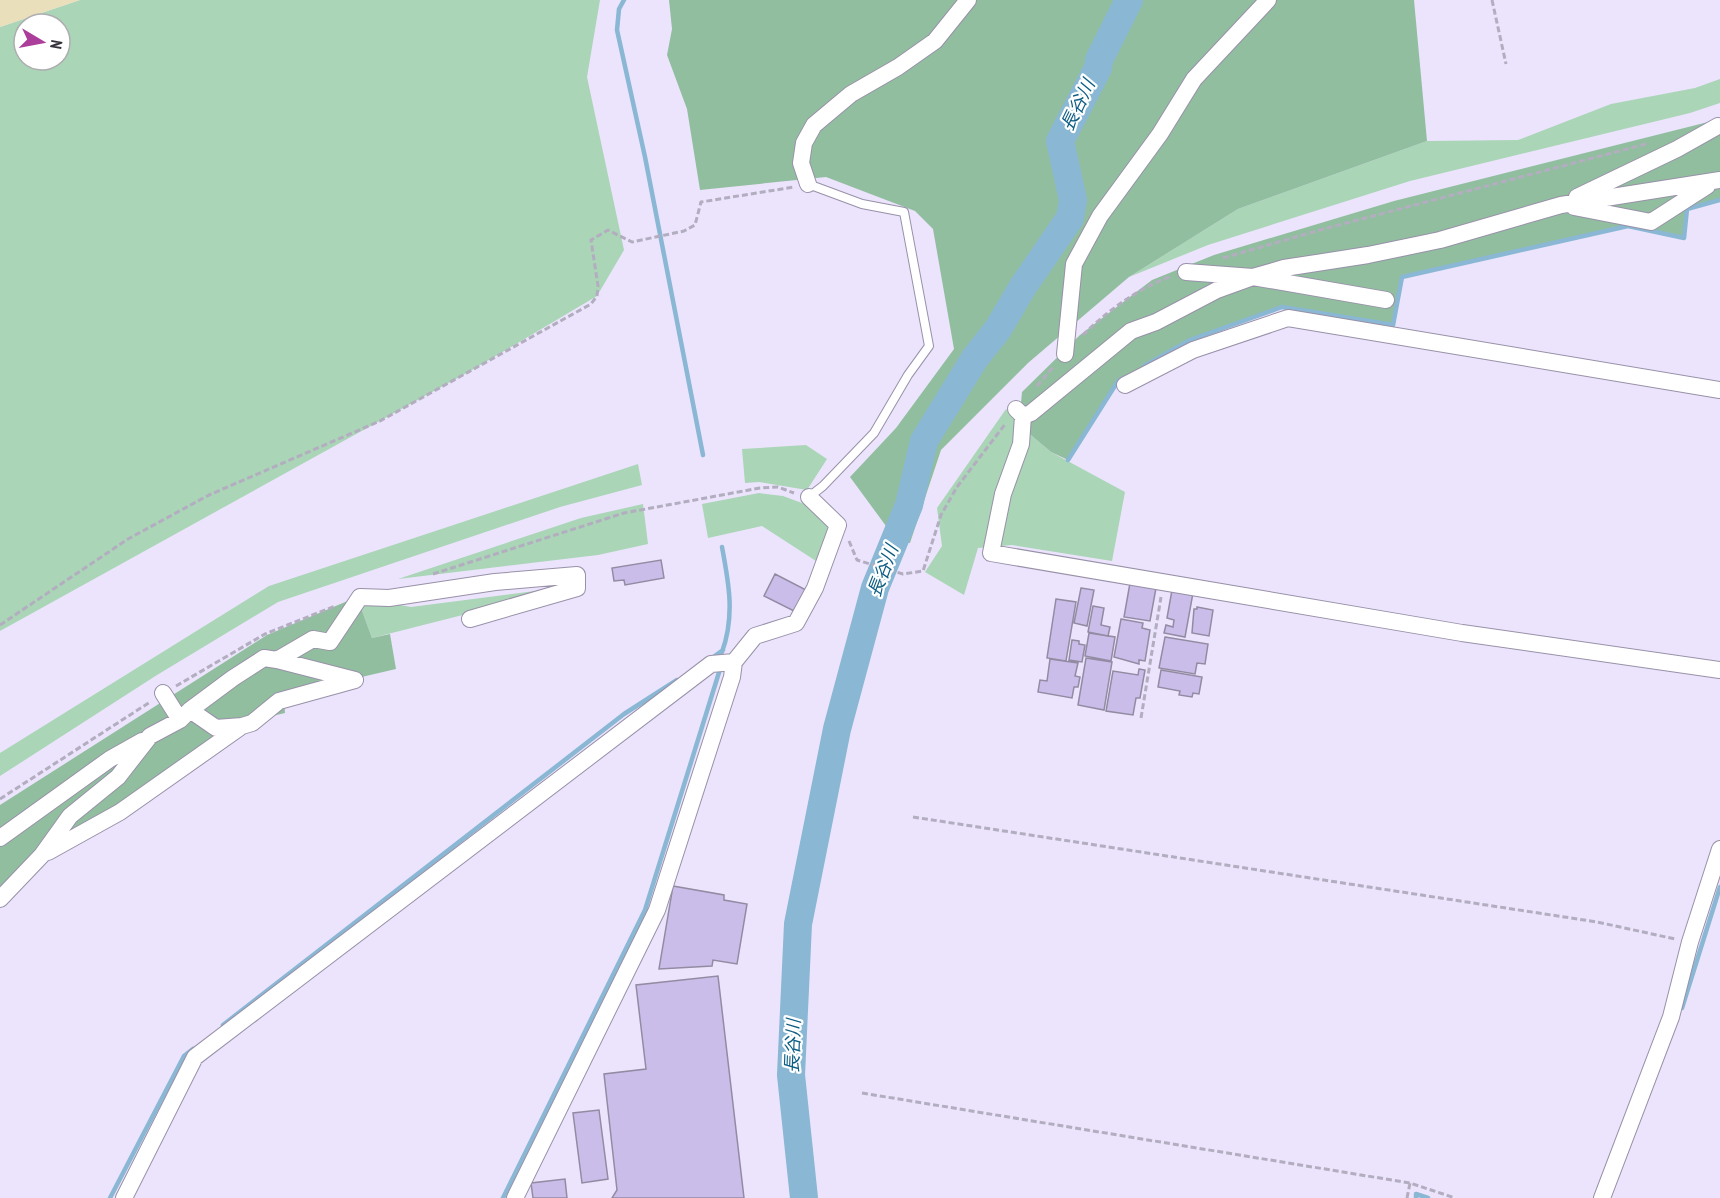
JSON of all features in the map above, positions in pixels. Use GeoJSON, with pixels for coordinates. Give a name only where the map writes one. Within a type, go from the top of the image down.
{"type":"FeatureCollection","features":[{"type":"Feature","properties":{"kind":"street"},"geometry":{"type":"LineString","coordinates":[[808,184],[801,163],[804,143],[814,125],[851,94],[898,67],[935,41],[968,0]]}},
{"type":"Feature","properties":{"kind":"street"},"geometry":{"type":"LineString","coordinates":[[1065,354],[1074,264],[1100,216],[1160,134],[1194,79],[1268,0]]}},
{"type":"Feature","properties":{"kind":"street"},"geometry":{"type":"LineString","coordinates":[[1561,205],[1677,149],[1718,126]]}},
{"type":"Feature","properties":{"kind":"street"},"geometry":{"type":"LineString","coordinates":[[1561,205],[1651,222],[1717,181]]}},
{"type":"Feature","properties":{"kind":"street"},"geometry":{"type":"LineString","coordinates":[[1717,181],[1561,205],[1440,240],[1368,255],[1284,268],[1217,290],[1156,322],[1131,331],[1030,413],[1019,413],[1021,444],[1003,494],[991,553],[1462,633],[1720,670]]}},
{"type":"Feature","properties":{"kind":"street"},"geometry":{"type":"LineString","coordinates":[[1186,272],[1253,277],[1386,300]]}},
{"type":"Feature","properties":{"kind":"street"},"geometry":{"type":"LineString","coordinates":[[1125,385],[1193,350],[1288,318],[1720,390]]}},
{"type":"Feature","properties":{"kind":"street"},"geometry":{"type":"LineString","coordinates":[[515,1198],[657,910],[732,677],[734,662],[755,636],[796,623],[815,588],[838,525],[809,497]]}},
{"type":"Feature","properties":{"kind":"street"},"geometry":{"type":"LineString","coordinates":[[277,660],[313,639],[330,642],[360,597],[388,598],[495,582],[577,575],[577,588],[470,619]]}},
{"type":"Feature","properties":{"kind":"street"},"geometry":{"type":"LineString","coordinates":[[0,838],[110,759],[185,715],[233,678],[264,658],[355,680],[279,701],[252,723],[216,728],[185,715],[163,693]]}},
{"type":"Feature","properties":{"kind":"street"},"geometry":{"type":"LineString","coordinates":[[124,1198],[195,1057],[711,664],[734,662]]}},
{"type":"Feature","properties":{"kind":"street"},"geometry":{"type":"LineString","coordinates":[[42,855],[120,812],[242,726]]}},
{"type":"Feature","properties":{"kind":"street"},"geometry":{"type":"LineString","coordinates":[[0,898],[42,855],[70,816],[118,777],[150,736]]}},
{"type":"Feature","properties":{"kind":"street"},"geometry":{"type":"LineString","coordinates":[[1602,1198],[1671,1017],[1690,942],[1720,849]]}},
{"type":"Feature","properties":{"kind":"lane"},"geometry":{"type":"LineString","coordinates":[[808,184],[862,204],[904,212],[929,346],[908,375],[874,433],[823,486],[809,497]]}},
{"type":"Feature","properties":{"kind":"path"},"geometry":{"type":"LineString","coordinates":[[1492,0],[1506,64]]}},
{"type":"Feature","properties":{"kind":"path"},"geometry":{"type":"LineString","coordinates":[[0,625],[128,538],[209,495],[380,421],[591,304],[597,296],[598,286],[591,240],[608,230],[632,242],[684,231],[695,225],[701,202],[808,184]]}},
{"type":"Feature","properties":{"kind":"path"},"geometry":{"type":"LineString","coordinates":[[838,525],[850,543],[857,560],[903,574]]}},
{"type":"Feature","properties":{"kind":"path"},"geometry":{"type":"LineString","coordinates":[[1141,718],[1164,583]]}},
{"type":"Feature","properties":{"kind":"path"},"geometry":{"type":"LineString","coordinates":[[913,817],[1597,922],[1690,942]]}},
{"type":"Feature","properties":{"kind":"path"},"geometry":{"type":"LineString","coordinates":[[862,1093],[1410,1184],[1455,1198]]}},
{"type":"Feature","properties":{"kind":"path"},"geometry":{"type":"LineString","coordinates":[[1407,1198],[1410,1184]]}},
{"type":"Feature","properties":{"kind":"green space"},"geometry":{"type":"Polygon","coordinates":[[[80,0],[600,0],[587,77],[624,250],[597,296],[472,370],[0,631],[0,27],[12,23],[12,72],[72,72],[72,12],[44,12],[80,0]]]}},
{"type":"Feature","properties":{"kind":"green space"},"geometry":{"type":"Polygon","coordinates":[[[669,0],[1414,0],[1427,141],[1238,209],[1129,277],[1028,363],[941,450],[910,543],[897,541],[850,477],[896,428],[954,349],[933,229],[915,211],[826,177],[700,190],[687,109],[667,55],[672,29],[669,0]]]}},
{"type":"Feature","properties":{"kind":"green space"},"geometry":{"type":"Polygon","coordinates":[[[1720,79],[1720,103],[1690,113],[1410,181],[1208,245],[1129,277],[1238,209],[1427,141],[1518,140],[1611,104],[1695,88],[1720,79]]]}},
{"type":"Feature","properties":{"kind":"green space"},"geometry":{"type":"Polygon","coordinates":[[[1720,119],[1720,200],[1687,209],[1684,238],[1628,226],[1403,277],[1393,325],[1282,307],[1190,340],[1118,381],[1068,460],[1051,452],[1019,425],[1022,392],[1080,335],[1152,280],[1214,255],[1394,201],[1720,119]]]}},
{"type":"Feature","properties":{"kind":"green space"},"geometry":{"type":"Polygon","coordinates":[[[1006,409],[1019,425],[1051,452],[1125,492],[1112,561],[1012,545],[978,548],[964,595],[925,572],[942,546],[937,508],[1006,409]]]}},
{"type":"Feature","properties":{"kind":"green space"},"geometry":{"type":"Polygon","coordinates":[[[806,445],[827,459],[807,490],[759,482],[745,483],[742,449],[806,445]]]}},
{"type":"Feature","properties":{"kind":"green space"},"geometry":{"type":"Polygon","coordinates":[[[638,464],[642,485],[560,507],[278,602],[157,675],[0,776],[0,753],[269,586],[638,464]]]}},
{"type":"Feature","properties":{"kind":"green space"},"geometry":{"type":"Polygon","coordinates":[[[759,493],[783,496],[810,506],[831,530],[816,561],[762,526],[708,538],[702,504],[759,493]]]}},
{"type":"Feature","properties":{"kind":"green space"},"geometry":{"type":"Polygon","coordinates":[[[643,504],[648,544],[598,555],[398,579],[581,518],[643,504]]]}},
{"type":"Feature","properties":{"kind":"green space"},"geometry":{"type":"Polygon","coordinates":[[[581,585],[372,638],[357,597],[411,607],[581,585]]]}},
{"type":"Feature","properties":{"kind":"green space"},"geometry":{"type":"Polygon","coordinates":[[[357,597],[372,638],[390,634],[396,669],[284,695],[285,713],[242,723],[0,893],[0,805],[267,635],[357,597]]]}},
{"type":"Feature","properties":{"kind":"sand"},"geometry":{"type":"Polygon","coordinates":[[[0,0],[80,0],[44,12],[12,12],[12,23],[0,27],[0,0]]]}},
{"type":"Feature","properties":{"kind":"building"},"geometry":{"type":"Polygon","coordinates":[[[661,560],[664,578],[625,585],[624,580],[614,581],[612,568],[661,560]]]}},
{"type":"Feature","properties":{"kind":"building"},"geometry":{"type":"Polygon","coordinates":[[[775,574],[808,591],[796,612],[764,596],[775,574]]]}},
{"type":"Feature","properties":{"kind":"building"},"geometry":{"type":"Polygon","coordinates":[[[1130,583],[1156,588],[1150,621],[1124,617],[1130,583]]]}},
{"type":"Feature","properties":{"kind":"building"},"geometry":{"type":"Polygon","coordinates":[[[1081,588],[1094,590],[1087,626],[1074,623],[1081,588]]]}},
{"type":"Feature","properties":{"kind":"building"},"geometry":{"type":"Polygon","coordinates":[[[1172,590],[1193,593],[1185,637],[1164,633],[1166,625],[1173,627],[1174,620],[1167,618],[1172,590]]]}},
{"type":"Feature","properties":{"kind":"building"},"geometry":{"type":"Polygon","coordinates":[[[1056,599],[1076,602],[1066,661],[1047,658],[1056,599]]]}},
{"type":"Feature","properties":{"kind":"building"},"geometry":{"type":"Polygon","coordinates":[[[1093,606],[1104,608],[1101,625],[1110,627],[1108,636],[1088,632],[1093,606]]]}},
{"type":"Feature","properties":{"kind":"building"},"geometry":{"type":"Polygon","coordinates":[[[1197,607],[1213,610],[1209,636],[1192,633],[1194,609],[1197,607]]]}},
{"type":"Feature","properties":{"kind":"building"},"geometry":{"type":"Polygon","coordinates":[[[1121,619],[1143,623],[1142,628],[1150,630],[1145,661],[1139,660],[1139,664],[1114,657],[1121,619]]]}},
{"type":"Feature","properties":{"kind":"building"},"geometry":{"type":"Polygon","coordinates":[[[1089,633],[1115,637],[1111,661],[1085,656],[1089,633]]]}},
{"type":"Feature","properties":{"kind":"building"},"geometry":{"type":"Polygon","coordinates":[[[1165,637],[1208,644],[1205,664],[1197,663],[1195,674],[1159,668],[1165,637]]]}},
{"type":"Feature","properties":{"kind":"building"},"geometry":{"type":"Polygon","coordinates":[[[1072,640],[1085,645],[1082,662],[1069,660],[1072,640]]]}},
{"type":"Feature","properties":{"kind":"building"},"geometry":{"type":"Polygon","coordinates":[[[1086,658],[1112,662],[1104,710],[1078,705],[1086,658]]]}},
{"type":"Feature","properties":{"kind":"building"},"geometry":{"type":"Polygon","coordinates":[[[1050,659],[1078,663],[1075,676],[1080,677],[1078,687],[1074,687],[1072,698],[1038,692],[1040,680],[1047,681],[1050,659]]]}},
{"type":"Feature","properties":{"kind":"building"},"geometry":{"type":"Polygon","coordinates":[[[1139,669],[1145,670],[1140,698],[1136,698],[1133,715],[1106,711],[1113,671],[1138,675],[1139,669]]]}},
{"type":"Feature","properties":{"kind":"building"},"geometry":{"type":"Polygon","coordinates":[[[1161,670],[1202,677],[1199,694],[1193,693],[1192,697],[1179,695],[1180,691],[1158,687],[1161,670]]]}},
{"type":"Feature","properties":{"kind":"building"},"geometry":{"type":"Polygon","coordinates":[[[673,886],[724,895],[724,900],[747,904],[737,964],[713,960],[712,966],[659,969],[673,886]]]}},
{"type":"Feature","properties":{"kind":"building"},"geometry":{"type":"Polygon","coordinates":[[[718,976],[744,1198],[612,1198],[617,1190],[604,1074],[646,1069],[636,985],[718,976]]]}},
{"type":"Feature","properties":{"kind":"building"},"geometry":{"type":"Polygon","coordinates":[[[599,1110],[608,1179],[582,1183],[573,1113],[599,1110]]]}},
{"type":"Feature","properties":{"kind":"building"},"geometry":{"type":"Polygon","coordinates":[[[565,1179],[567,1198],[533,1198],[531,1183],[565,1179]]]}},
{"type":"Feature","properties":{"kind":"waterway"},"geometry":{"type":"LineString","coordinates":[[624,0],[619,9],[617,30],[645,157],[703,455]]}},
{"type":"Feature","properties":{"kind":"waterway","name":"長谷川"},"geometry":{"type":"LineString","coordinates":[[804,1198],[791,1075],[798,924],[837,729],[875,588],[909,505],[924,441],[975,358],[998,329],[1022,288],[1070,218],[1073,200],[1060,141],[1098,68],[1099,60],[1129,0]]}},
{"type":"Feature","properties":{"kind":"waterway"},"geometry":{"type":"LineString","coordinates":[[1144,366],[1190,340],[1282,307],[1393,325],[1402,277],[1628,226],[1684,238],[1687,209],[1720,200]]}},
{"type":"Feature","properties":{"kind":"waterway"},"geometry":{"type":"LineString","coordinates":[[1068,460],[1118,381],[1123,378]]}},
{"type":"Feature","properties":{"kind":"waterway"},"geometry":{"type":"LineString","coordinates":[[722,547],[730,600],[730,613],[722,652]]}},
{"type":"Feature","properties":{"kind":"waterway"},"geometry":{"type":"LineString","coordinates":[[712,658],[723,650]]}},
{"type":"Feature","properties":{"kind":"waterway"},"geometry":{"type":"LineString","coordinates":[[503,1198],[645,910],[721,666]]}},
{"type":"Feature","properties":{"kind":"waterway"},"geometry":{"type":"LineString","coordinates":[[223,1025],[624,714],[677,680]]}},
{"type":"Feature","properties":{"kind":"waterway"},"geometry":{"type":"LineString","coordinates":[[1682,1008],[1720,887]]}},
{"type":"Feature","properties":{"kind":"waterway"},"geometry":{"type":"LineString","coordinates":[[110,1198],[184,1056],[193,1049]]}},
{"type":"Feature","properties":{"kind":"waterway"},"geometry":{"type":"LineString","coordinates":[[1416,1198],[1416,1194],[1428,1198]]}}]}
